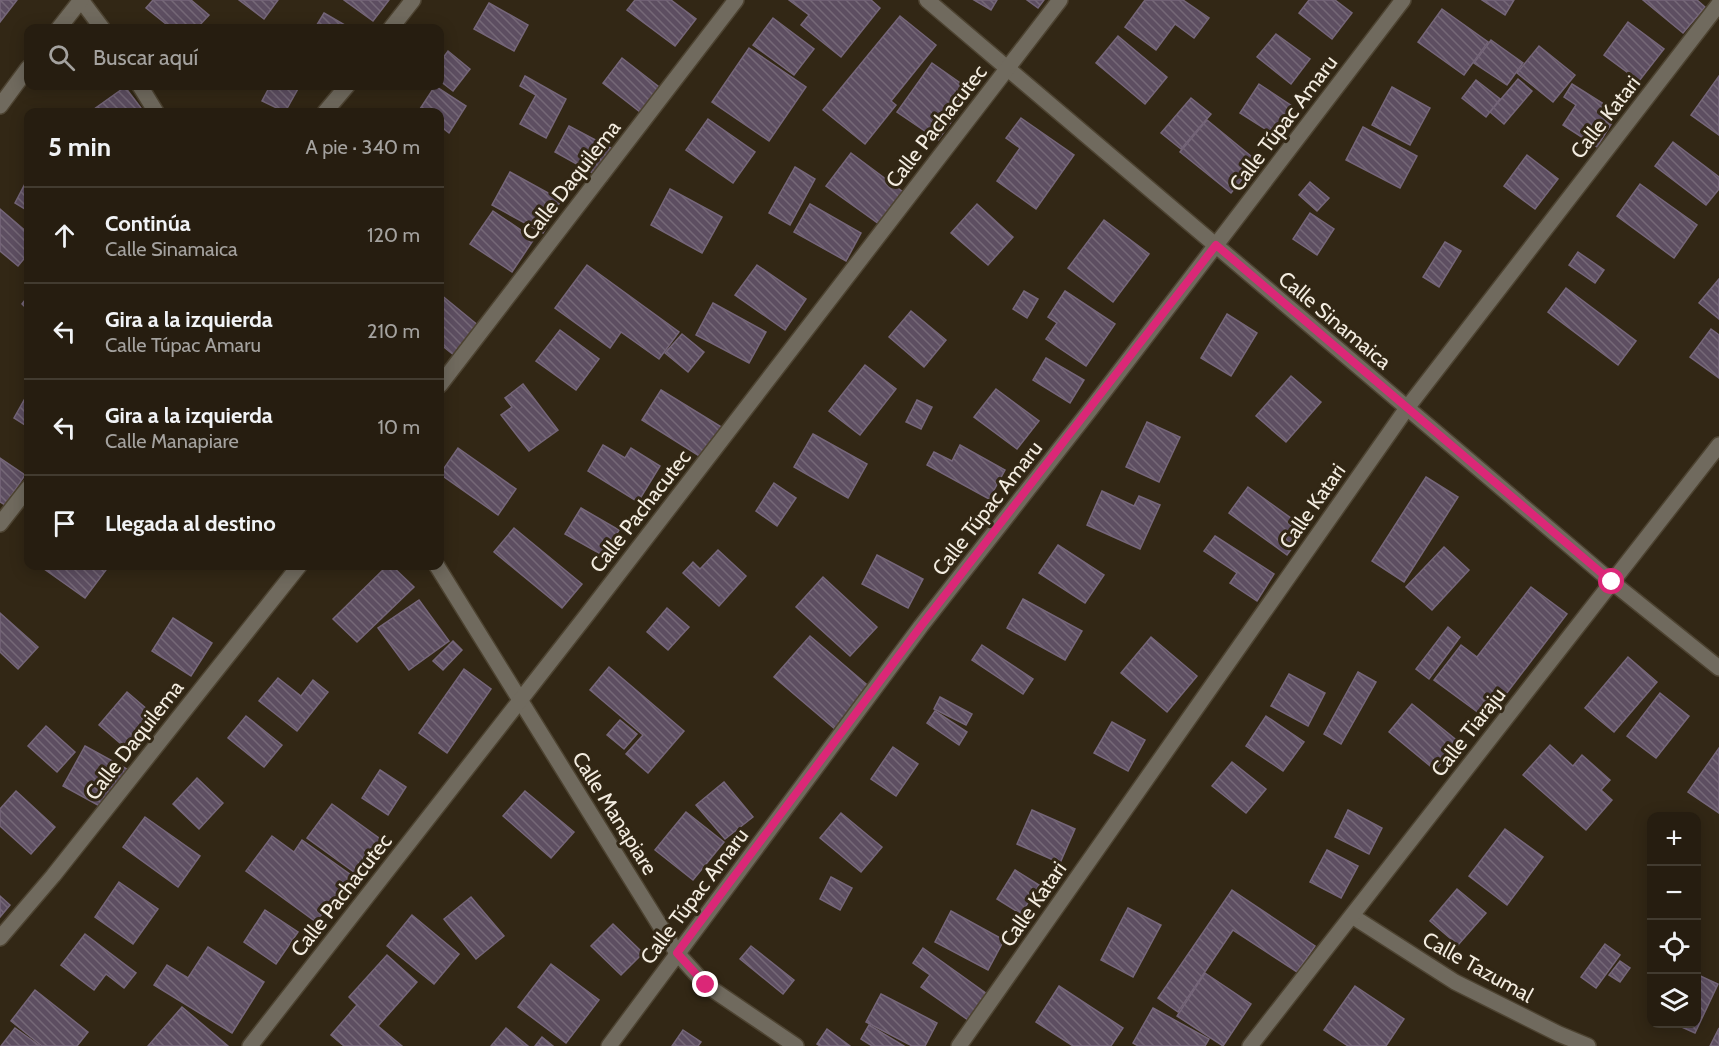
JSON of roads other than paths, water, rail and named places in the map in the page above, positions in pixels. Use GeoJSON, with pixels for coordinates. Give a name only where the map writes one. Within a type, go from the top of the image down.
{"type":"FeatureCollection","features":[{"type":"Feature","properties":{"kind":"street"},"geometry":{"type":"LineString","coordinates":[[62,24],[81,0],[99,24]]}},
{"type":"Feature","properties":{"kind":"street"},"geometry":{"type":"LineString","coordinates":[[394,24],[414,0]]}},
{"type":"Feature","properties":{"kind":"street","name":"Calle Daquilema"},"geometry":{"type":"LineString","coordinates":[[444,380],[736,0]]}},
{"type":"Feature","properties":{"kind":"street","name":"Calle Sinamaica"},"geometry":{"type":"LineString","coordinates":[[927,0],[1612,582],[1719,668]]}},
{"type":"Feature","properties":{"kind":"street","name":"Calle Pachacutec"},"geometry":{"type":"LineString","coordinates":[[250,1046],[1060,0]]}},
{"type":"Feature","properties":{"kind":"street","name":"Calle Túpac Amaru"},"geometry":{"type":"LineString","coordinates":[[609,1046],[921,626],[1404,0]]}},
{"type":"Feature","properties":{"kind":"street","name":"Calle Katari"},"geometry":{"type":"LineString","coordinates":[[959,1046],[1407,408],[1719,4]]}},
{"type":"Feature","properties":{"kind":"street"},"geometry":{"type":"LineString","coordinates":[[0,106],[24,73]]}},
{"type":"Feature","properties":{"kind":"street"},"geometry":{"type":"LineString","coordinates":[[142,90],[154,108]]}},
{"type":"Feature","properties":{"kind":"street"},"geometry":{"type":"LineString","coordinates":[[329,108],[344,90]]}},
{"type":"Feature","properties":{"kind":"street","name":"Calle Tiaraju"},"geometry":{"type":"LineString","coordinates":[[1250,1046],[1719,445]]}},
{"type":"Feature","properties":{"kind":"street"},"geometry":{"type":"LineString","coordinates":[[0,524],[24,494]]}},
{"type":"Feature","properties":{"kind":"street","name":"Calle Daquilema"},"geometry":{"type":"LineString","coordinates":[[0,938],[53,876],[296,570]]}},
{"type":"Feature","properties":{"kind":"street","name":"Calle Manapiare"},"geometry":{"type":"LineString","coordinates":[[439,570],[677,953],[706,985],[796,1046]]}},
{"type":"Feature","properties":{"kind":"street","name":"Calle Tazumal"},"geometry":{"type":"LineString","coordinates":[[1352,916],[1455,982],[1557,1040],[1588,1046]]}}]}
